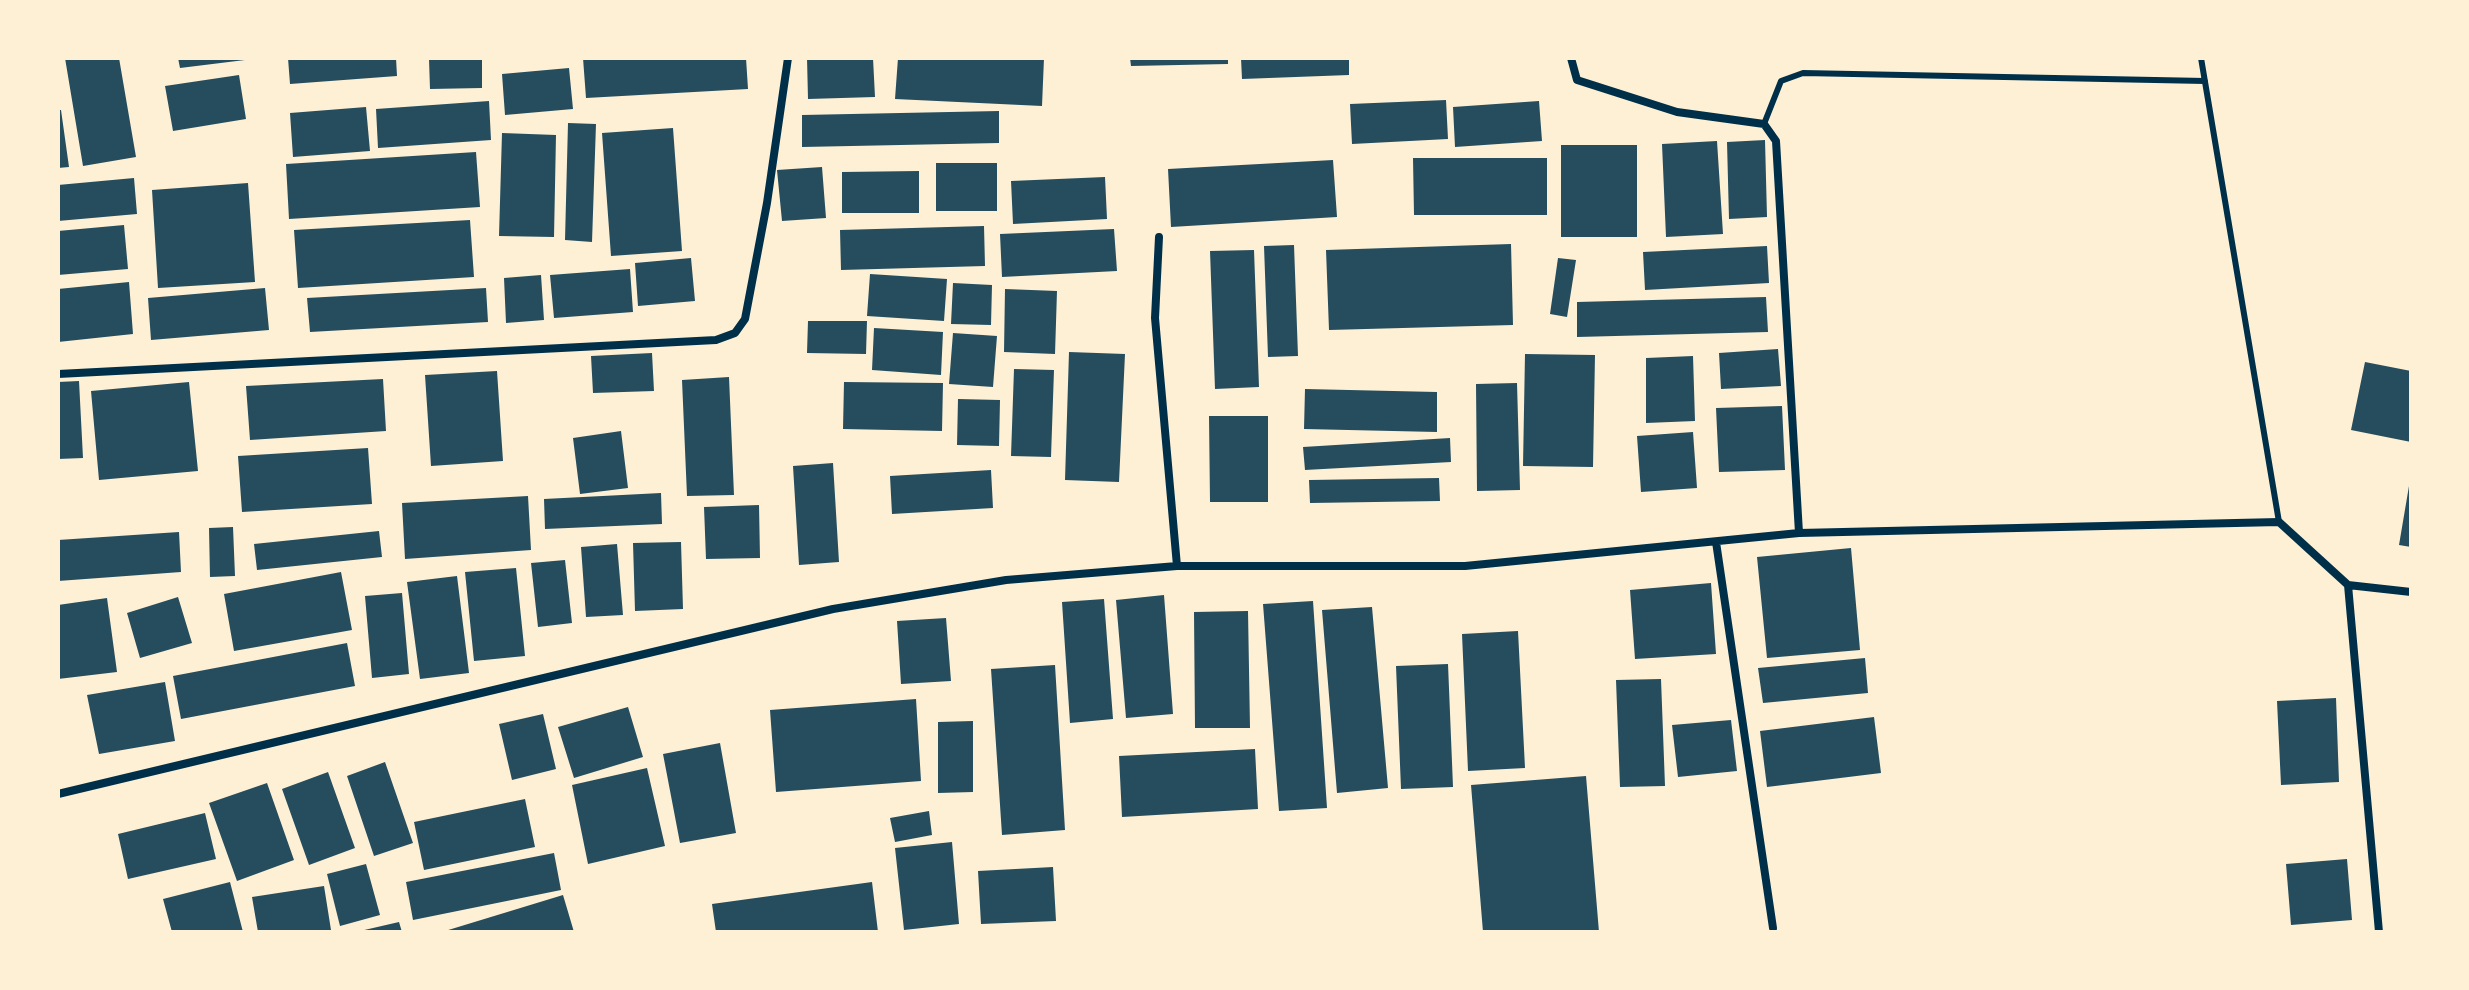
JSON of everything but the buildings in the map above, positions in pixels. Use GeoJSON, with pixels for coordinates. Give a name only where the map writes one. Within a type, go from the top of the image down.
{"type":"FeatureCollection","features":[{"type":"Feature","properties":{"kind":"street"},"geometry":{"type":"LineString","coordinates":[[58,374],[716,340],[735,333],[745,319],[767,203],[788,58]]}},
{"type":"Feature","properties":{"kind":"street"},"geometry":{"type":"LineString","coordinates":[[1571,58],[1577,80],[1677,112],[1764,124],[1776,141],[1799,533]]}},
{"type":"Feature","properties":{"kind":"street"},"geometry":{"type":"LineString","coordinates":[[1159,237],[1155,318],[1177,566]]}},
{"type":"Feature","properties":{"kind":"street"},"geometry":{"type":"LineString","coordinates":[[58,794],[833,609],[1006,580],[1177,566],[1465,566],[1799,533],[2279,522],[2348,585],[2411,592]]}},
{"type":"Feature","properties":{"kind":"street"},"geometry":{"type":"LineString","coordinates":[[1716,542],[1773,928]]}},
{"type":"Feature","properties":{"kind":"street"},"geometry":{"type":"LineString","coordinates":[[2348,585],[2379,932]]}},
{"type":"Feature","properties":{"kind":"lane"},"geometry":{"type":"LineString","coordinates":[[2201,58],[2279,522]]}},
{"type":"Feature","properties":{"kind":"lane"},"geometry":{"type":"LineString","coordinates":[[1764,124],[1781,81],[1803,73],[2205,81]]}}]}
